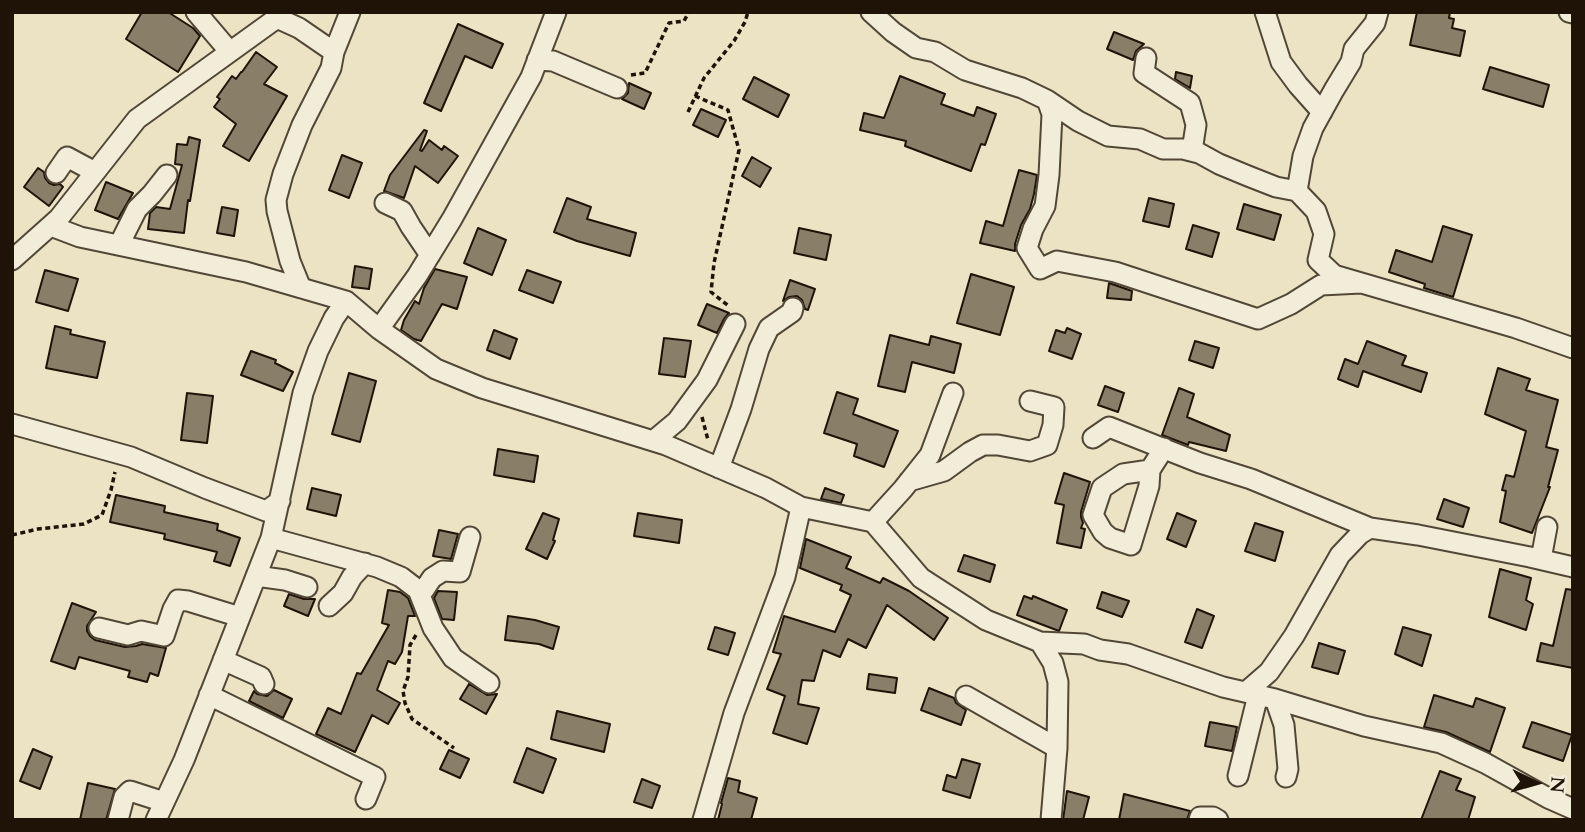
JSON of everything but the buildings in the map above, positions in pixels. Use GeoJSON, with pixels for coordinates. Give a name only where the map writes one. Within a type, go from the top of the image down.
{"type":"FeatureCollection","features":[{"type":"Feature","properties":{"kind":"street"},"geometry":{"type":"LineString","coordinates":[[196,12],[230,52]]}},
{"type":"Feature","properties":{"kind":"street"},"geometry":{"type":"LineString","coordinates":[[301,288],[290,261],[276,200],[302,125],[331,68],[334,52],[350,12]]}},
{"type":"Feature","properties":{"kind":"street"},"geometry":{"type":"LineString","coordinates":[[379,329],[417,276],[452,219],[531,77],[556,12]]}},
{"type":"Feature","properties":{"kind":"street"},"geometry":{"type":"LineString","coordinates":[[871,12],[916,48],[934,52],[965,70],[1022,88],[1108,136],[1140,139],[1163,149],[1183,149],[1199,153],[1257,180],[1297,191],[1316,211],[1324,234],[1318,260],[1334,275],[1516,328],[1573,348]]}},
{"type":"Feature","properties":{"kind":"street"},"geometry":{"type":"LineString","coordinates":[[1265,12],[1281,62],[1322,112]]}},
{"type":"Feature","properties":{"kind":"street"},"geometry":{"type":"LineString","coordinates":[[1297,191],[1303,156],[1313,128],[1351,62],[1354,49],[1375,23],[1378,12]]}},
{"type":"Feature","properties":{"kind":"street"},"geometry":{"type":"LineString","coordinates":[[12,260],[59,218],[137,119],[280,15],[334,52]]}},
{"type":"Feature","properties":{"kind":"street"},"geometry":{"type":"LineString","coordinates":[[1146,58],[1144,73],[1190,103],[1196,125],[1192,151]]}},
{"type":"Feature","properties":{"kind":"street"},"geometry":{"type":"LineString","coordinates":[[537,60],[553,61],[617,88]]}},
{"type":"Feature","properties":{"kind":"street"},"geometry":{"type":"LineString","coordinates":[[1047,100],[1052,114],[1045,205],[1027,248],[1040,269],[1057,261],[1115,272],[1258,319],[1291,304],[1321,285],[1361,283]]}},
{"type":"Feature","properties":{"kind":"street"},"geometry":{"type":"LineString","coordinates":[[56,173],[67,157],[95,173]]}},
{"type":"Feature","properties":{"kind":"street"},"geometry":{"type":"LineString","coordinates":[[119,245],[137,209],[167,175]]}},
{"type":"Feature","properties":{"kind":"street"},"geometry":{"type":"LineString","coordinates":[[385,203],[402,211],[430,255]]}},
{"type":"Feature","properties":{"kind":"street"},"geometry":{"type":"LineString","coordinates":[[51,226],[80,237],[246,272],[346,301],[379,329],[436,369],[471,383],[720,463],[801,507],[873,522],[921,578],[986,620],[1040,642],[1084,644],[1100,650],[1128,654],[1223,687],[1364,726],[1441,743],[1573,808]]}},
{"type":"Feature","properties":{"kind":"street"},"geometry":{"type":"LineString","coordinates":[[118,820],[124,797],[130,791],[160,811],[184,760],[271,538],[303,394],[318,351],[334,318],[346,301]]}},
{"type":"Feature","properties":{"kind":"street"},"geometry":{"type":"LineString","coordinates":[[720,463],[741,409],[759,349],[769,328],[788,315],[793,308]]}},
{"type":"Feature","properties":{"kind":"street"},"geometry":{"type":"LineString","coordinates":[[653,441],[677,421],[702,387],[735,324]]}},
{"type":"Feature","properties":{"kind":"street"},"geometry":{"type":"LineString","coordinates":[[873,522],[930,455],[953,393]]}},
{"type":"Feature","properties":{"kind":"street"},"geometry":{"type":"LineString","coordinates":[[909,481],[944,471],[984,445],[1030,451],[1046,444],[1053,425],[1054,408],[1030,401]]}},
{"type":"Feature","properties":{"kind":"street"},"geometry":{"type":"LineString","coordinates":[[12,424],[131,457],[266,511],[280,501]]}},
{"type":"Feature","properties":{"kind":"street"},"geometry":{"type":"LineString","coordinates":[[1093,439],[1110,427],[1200,463],[1251,479],[1370,528],[1561,562]]}},
{"type":"Feature","properties":{"kind":"street"},"geometry":{"type":"LineString","coordinates":[[1150,470],[1164,449]]}},
{"type":"Feature","properties":{"kind":"street"},"geometry":{"type":"LineString","coordinates":[[703,820],[734,713],[785,577],[801,507]]}},
{"type":"Feature","properties":{"kind":"street"},"geometry":{"type":"LineString","coordinates":[[1547,527],[1561,562]]}},
{"type":"Feature","properties":{"kind":"street"},"geometry":{"type":"LineString","coordinates":[[1238,776],[1269,672],[1294,636],[1340,555],[1360,534],[1370,528]]}},
{"type":"Feature","properties":{"kind":"street"},"geometry":{"type":"LineString","coordinates":[[418,590],[424,590],[432,578],[443,571],[460,572],[470,537]]}},
{"type":"Feature","properties":{"kind":"street"},"geometry":{"type":"LineString","coordinates":[[271,538],[365,563],[401,577],[418,590],[433,628],[453,658],[489,682]]}},
{"type":"Feature","properties":{"kind":"street"},"geometry":{"type":"LineString","coordinates":[[329,606],[343,593],[352,577],[365,563]]}},
{"type":"Feature","properties":{"kind":"street"},"geometry":{"type":"LineString","coordinates":[[256,576],[285,580],[307,587]]}},
{"type":"Feature","properties":{"kind":"street"},"geometry":{"type":"LineString","coordinates":[[99,628],[128,635],[141,631],[164,636],[178,600],[240,617]]}},
{"type":"Feature","properties":{"kind":"street"},"geometry":{"type":"LineString","coordinates":[[1040,642],[1053,663],[1058,682],[1057,748],[1051,820]]}},
{"type":"Feature","properties":{"kind":"street"},"geometry":{"type":"LineString","coordinates":[[223,660],[261,677],[264,684]]}},
{"type":"Feature","properties":{"kind":"street"},"geometry":{"type":"LineString","coordinates":[[209,695],[375,777],[366,799]]}},
{"type":"Feature","properties":{"kind":"street"},"geometry":{"type":"LineString","coordinates":[[966,696],[1057,748]]}},
{"type":"Feature","properties":{"kind":"street"},"geometry":{"type":"LineString","coordinates":[[1260,696],[1283,725],[1288,769],[1286,777]]}},
{"type":"Feature","properties":{"kind":"street"},"geometry":{"type":"LineString","coordinates":[[1199,820],[1200,817],[1213,817],[1218,820]]}},
{"type":"Feature","properties":{"kind":"path"},"geometry":{"type":"LineString","coordinates":[[617,88],[626,76],[646,73],[669,23],[684,21],[689,12]]}},
{"type":"Feature","properties":{"kind":"path"},"geometry":{"type":"LineString","coordinates":[[688,112],[704,78],[734,41],[748,12]]}},
{"type":"Feature","properties":{"kind":"path"},"geometry":{"type":"LineString","coordinates":[[695,96],[728,110],[739,150],[714,263],[711,292],[738,316],[735,324]]}},
{"type":"Feature","properties":{"kind":"path"},"geometry":{"type":"LineString","coordinates":[[702,387],[702,415],[709,447],[720,463]]}},
{"type":"Feature","properties":{"kind":"path"},"geometry":{"type":"LineString","coordinates":[[12,535],[84,524],[102,515],[116,466],[104,450]]}},
{"type":"Feature","properties":{"kind":"path"},"geometry":{"type":"LineString","coordinates":[[433,628],[418,632],[410,645],[408,677],[403,691],[405,703],[412,719],[454,748]]}}]}
